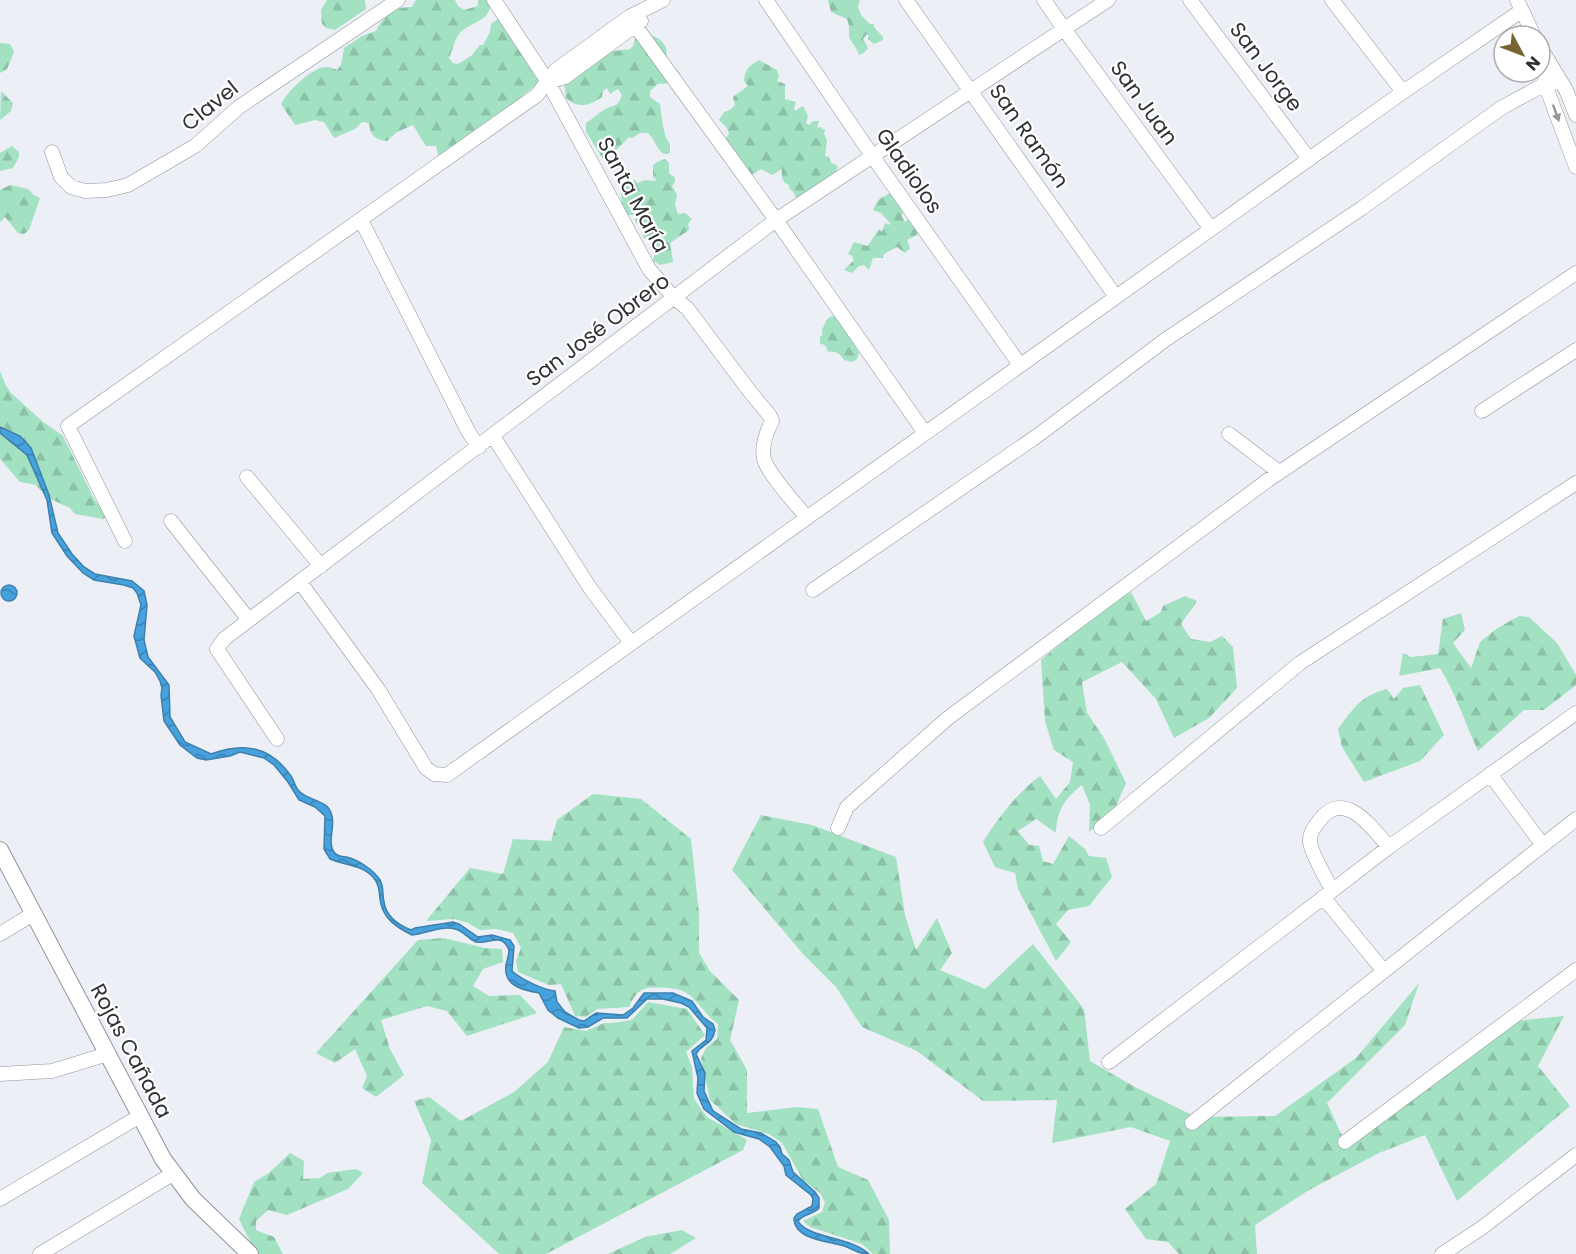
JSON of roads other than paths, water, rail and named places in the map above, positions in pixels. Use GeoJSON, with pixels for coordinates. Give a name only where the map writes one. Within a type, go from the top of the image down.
{"type":"FeatureCollection","features":[{"type":"Feature","properties":{"kind":"main road","name":"Rojas Cañada"},"geometry":{"type":"LineString","coordinates":[[0,850],[163,1159],[193,1199],[250,1254]]}},
{"type":"Feature","properties":{"kind":"street","name":"Clavel"},"geometry":{"type":"LineString","coordinates":[[52,152],[61,177],[72,187],[85,190],[107,190],[128,185],[195,146],[239,107],[398,0]]}},
{"type":"Feature","properties":{"kind":"street","name":"Santa María"},"geometry":{"type":"LineString","coordinates":[[494,0],[548,82],[649,269],[674,298],[687,308],[771,416],[772,421],[765,436],[764,458],[771,472],[807,518]]}},
{"type":"Feature","properties":{"kind":"street","name":"Gladiolos"},"geometry":{"type":"LineString","coordinates":[[766,0],[873,157],[1020,365]]}},
{"type":"Feature","properties":{"kind":"street","name":"San Ramón"},"geometry":{"type":"LineString","coordinates":[[906,0],[1116,297]]}},
{"type":"Feature","properties":{"kind":"street","name":"San Juan"},"geometry":{"type":"LineString","coordinates":[[1044,0],[1211,230]]}},
{"type":"Feature","properties":{"kind":"street","name":"San José Obrero"},"geometry":{"type":"LineString","coordinates":[[277,739],[217,649],[224,639],[776,220],[1108,0]]}},
{"type":"Feature","properties":{"kind":"street","name":"San Jorge"},"geometry":{"type":"LineString","coordinates":[[1190,0],[1309,159]]}},
{"type":"Feature","properties":{"kind":"street"},"geometry":{"type":"LineString","coordinates":[[1332,0],[1403,92]]}},
{"type":"Feature","properties":{"kind":"street"},"geometry":{"type":"LineString","coordinates":[[125,541],[68,426],[537,95],[556,70],[661,2]]}},
{"type":"Feature","properties":{"kind":"street"},"geometry":{"type":"LineString","coordinates":[[300,582],[378,689],[426,768],[434,774],[447,775],[1211,230],[1403,92],[1519,5],[1528,24]]}},
{"type":"Feature","properties":{"kind":"street"},"geometry":{"type":"LineString","coordinates":[[633,22],[776,220],[925,433]]}},
{"type":"Feature","properties":{"kind":"street"},"geometry":{"type":"LineString","coordinates":[[1552,65],[1567,86],[1576,115]]}},
{"type":"Feature","properties":{"kind":"street"},"geometry":{"type":"LineString","coordinates":[[813,590],[1037,436],[1165,340],[1362,208],[1501,108],[1545,84],[1567,86]]}},
{"type":"Feature","properties":{"kind":"street"},"geometry":{"type":"LineString","coordinates":[[1545,84],[1576,167]]}},
{"type":"Feature","properties":{"kind":"street"},"geometry":{"type":"LineString","coordinates":[[361,220],[469,432],[479,447]]}},
{"type":"Feature","properties":{"kind":"street"},"geometry":{"type":"LineString","coordinates":[[838,828],[847,807],[948,718],[1279,472],[1576,273]]}},
{"type":"Feature","properties":{"kind":"street"},"geometry":{"type":"LineString","coordinates":[[1482,411],[1576,350]]}},
{"type":"Feature","properties":{"kind":"street"},"geometry":{"type":"LineString","coordinates":[[1229,434],[1279,472]]}},
{"type":"Feature","properties":{"kind":"street"},"geometry":{"type":"LineString","coordinates":[[493,436],[590,588],[631,643]]}},
{"type":"Feature","properties":{"kind":"street"},"geometry":{"type":"LineString","coordinates":[[247,477],[321,566]]}},
{"type":"Feature","properties":{"kind":"street"},"geometry":{"type":"LineString","coordinates":[[1101,828],[1300,663],[1576,483]]}},
{"type":"Feature","properties":{"kind":"street"},"geometry":{"type":"LineString","coordinates":[[171,521],[249,620]]}},
{"type":"Feature","properties":{"kind":"street"},"geometry":{"type":"LineString","coordinates":[[1109,1062],[1327,893],[1576,713]]}},
{"type":"Feature","properties":{"kind":"street"},"geometry":{"type":"LineString","coordinates":[[1490,774],[1542,844]]}},
{"type":"Feature","properties":{"kind":"street"},"geometry":{"type":"LineString","coordinates":[[1383,970],[1327,893],[1310,842],[1312,830],[1323,816],[1331,810],[1342,808],[1358,812],[1389,847]]}},
{"type":"Feature","properties":{"kind":"street"},"geometry":{"type":"LineString","coordinates":[[1192,1123],[1576,819]]}},
{"type":"Feature","properties":{"kind":"street"},"geometry":{"type":"LineString","coordinates":[[0,934],[33,914]]}},
{"type":"Feature","properties":{"kind":"street"},"geometry":{"type":"LineString","coordinates":[[1345,1142],[1576,970]]}},
{"type":"Feature","properties":{"kind":"street"},"geometry":{"type":"LineString","coordinates":[[0,1074],[52,1071],[108,1054]]}},
{"type":"Feature","properties":{"kind":"street"},"geometry":{"type":"LineString","coordinates":[[0,1199],[140,1116]]}},
{"type":"Feature","properties":{"kind":"street"},"geometry":{"type":"LineString","coordinates":[[1442,1254],[1483,1227],[1576,1155]]}},
{"type":"Feature","properties":{"kind":"street"},"geometry":{"type":"LineString","coordinates":[[40,1254],[174,1173]]}},
{"type":"Feature","properties":{"kind":"water"},"geometry":{"type":"Polygon","coordinates":[[[0,427],[20,436],[31,448],[49,495],[58,533],[72,554],[84,567],[95,574],[132,581],[144,591],[147,605],[144,640],[148,657],[169,685],[170,717],[185,742],[211,754],[234,748],[245,748],[255,749],[274,758],[291,776],[300,792],[327,806],[330,810],[333,820],[331,844],[334,852],[338,856],[360,863],[377,876],[382,885],[385,907],[394,919],[411,930],[453,922],[478,937],[492,935],[510,940],[514,946],[512,971],[532,984],[555,991],[557,1002],[565,1012],[579,1020],[584,1021],[596,1013],[623,1015],[633,1008],[644,993],[673,993],[692,1001],[703,1017],[713,1024],[715,1030],[712,1039],[696,1054],[705,1073],[704,1091],[713,1111],[741,1129],[761,1133],[776,1142],[782,1154],[789,1160],[793,1172],[815,1192],[819,1198],[819,1208],[798,1221],[803,1227],[852,1244],[869,1254],[812,1238],[799,1231],[794,1218],[812,1206],[811,1195],[786,1175],[784,1166],[770,1147],[759,1139],[734,1132],[704,1109],[697,1093],[698,1078],[692,1051],[706,1040],[707,1028],[689,1007],[663,999],[647,999],[627,1018],[603,1018],[588,1027],[579,1028],[558,1018],[548,1010],[539,993],[515,986],[508,978],[506,965],[509,950],[502,941],[476,942],[461,931],[450,928],[412,935],[391,921],[381,906],[375,880],[364,870],[330,859],[324,849],[325,816],[315,807],[299,800],[274,765],[264,758],[240,752],[206,760],[197,758],[180,745],[164,721],[160,681],[155,672],[140,658],[134,636],[141,605],[137,593],[133,588],[124,585],[94,580],[83,573],[67,556],[52,533],[47,500],[27,455],[0,433],[0,427]]]}},
{"type":"Feature","properties":{"kind":"water"},"geometry":{"type":"Polygon","coordinates":[[[9,585],[15,587],[17,593],[15,599],[9,601],[3,599],[1,593],[3,587],[9,585]]]}}]}
